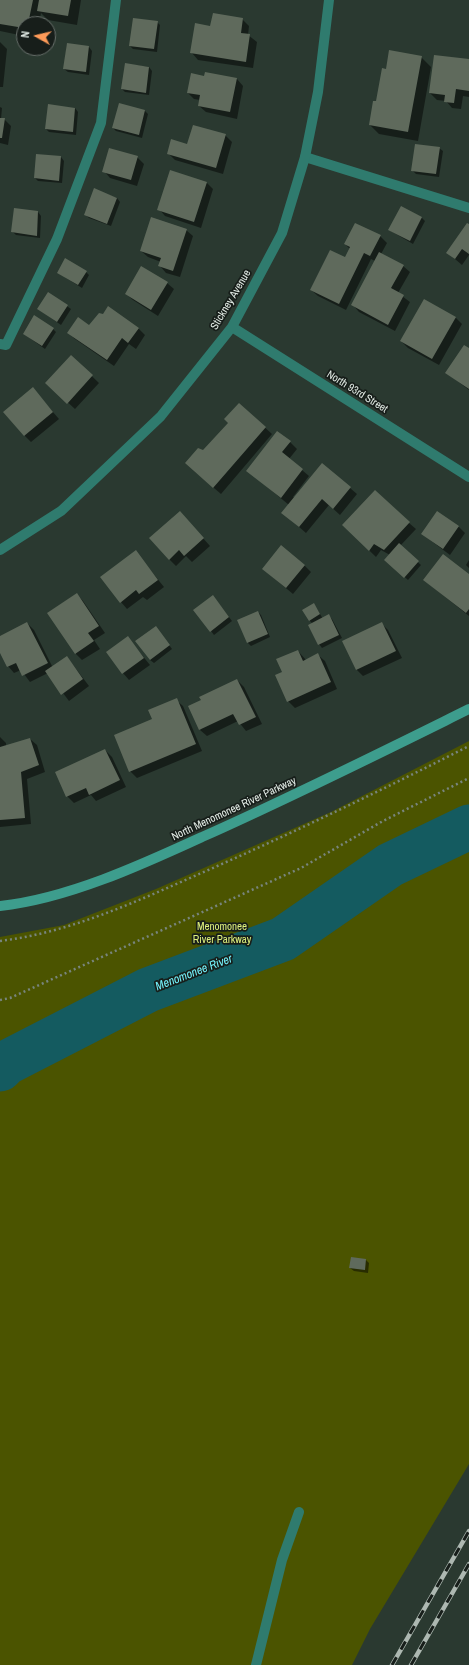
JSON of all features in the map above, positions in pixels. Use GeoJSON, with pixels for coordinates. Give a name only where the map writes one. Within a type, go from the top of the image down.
{"type":"FeatureCollection","features":[{"type":"Feature","properties":{"kind":"street"},"geometry":{"type":"LineString","coordinates":[[0,344],[6,344],[57,239],[101,123],[116,0]]}},
{"type":"Feature","properties":{"kind":"street","name":"Stickney Avenue"},"geometry":{"type":"LineString","coordinates":[[0,550],[61,511],[161,416],[232,327],[282,233],[305,157],[318,92],[329,0]]}},
{"type":"Feature","properties":{"kind":"street"},"geometry":{"type":"LineString","coordinates":[[305,157],[469,208]]}},
{"type":"Feature","properties":{"kind":"street","name":"North 93rd Street"},"geometry":{"type":"LineString","coordinates":[[232,327],[469,477]]}},
{"type":"Feature","properties":{"kind":"street","name":"North Menomonee River Parkway"},"geometry":{"type":"LineString","coordinates":[[0,906],[15,904],[71,889],[145,863],[288,799],[469,709]]}},
{"type":"Feature","properties":{"kind":"street"},"geometry":{"type":"LineString","coordinates":[[256,1665],[282,1560],[299,1512]]}},
{"type":"Feature","properties":{"kind":"path"},"geometry":{"type":"LineString","coordinates":[[0,941],[54,931],[142,899],[258,848],[469,746]]}},
{"type":"Feature","properties":{"kind":"path"},"geometry":{"type":"LineString","coordinates":[[0,1000],[31,988],[301,868],[383,821],[469,778]]}},
{"type":"Feature","properties":{"kind":"green space","name":"Menomonee River Parkway"},"geometry":{"type":"Polygon","coordinates":[[[469,741],[469,1464],[370,1629],[352,1665],[0,1665],[0,937],[64,925],[156,889],[331,812],[469,741]]]}},
{"type":"Feature","properties":{"kind":"building"},"geometry":{"type":"Polygon","coordinates":[[[0,0],[33,0],[30,16],[16,16],[16,27],[0,24],[0,0]]]}},
{"type":"Feature","properties":{"kind":"building"},"geometry":{"type":"Polygon","coordinates":[[[39,0],[71,0],[68,16],[37,11],[39,0]]]}},
{"type":"Feature","properties":{"kind":"building"},"geometry":{"type":"Polygon","coordinates":[[[213,13],[243,18],[241,33],[250,34],[246,62],[190,53],[195,23],[210,26],[213,13]]]}},
{"type":"Feature","properties":{"kind":"building"},"geometry":{"type":"Polygon","coordinates":[[[133,18],[158,21],[154,49],[129,46],[133,18]]]}},
{"type":"Feature","properties":{"kind":"building"},"geometry":{"type":"Polygon","coordinates":[[[67,43],[89,46],[86,72],[63,69],[67,43]]]}},
{"type":"Feature","properties":{"kind":"building"},"geometry":{"type":"Polygon","coordinates":[[[389,50],[422,56],[408,132],[369,125],[373,101],[376,101],[382,68],[386,69],[389,50]]]}},
{"type":"Feature","properties":{"kind":"building"},"geometry":{"type":"Polygon","coordinates":[[[434,55],[469,59],[469,91],[456,89],[454,103],[444,102],[445,95],[429,93],[434,55]]]}},
{"type":"Feature","properties":{"kind":"building"},"geometry":{"type":"Polygon","coordinates":[[[125,63],[149,67],[146,93],[121,89],[125,63]]]}},
{"type":"Feature","properties":{"kind":"building"},"geometry":{"type":"Polygon","coordinates":[[[205,72],[237,78],[230,112],[198,106],[200,95],[187,93],[191,73],[204,76],[205,72]]]}},
{"type":"Feature","properties":{"kind":"building"},"geometry":{"type":"Polygon","coordinates":[[[119,103],[145,110],[139,135],[112,128],[119,103]]]}},
{"type":"Feature","properties":{"kind":"building"},"geometry":{"type":"Polygon","coordinates":[[[48,104],[75,108],[73,132],[45,129],[48,104]]]}},
{"type":"Feature","properties":{"kind":"building"},"geometry":{"type":"Polygon","coordinates":[[[0,118],[5,118],[2,138],[0,138],[0,118]]]}},
{"type":"Feature","properties":{"kind":"building"},"geometry":{"type":"Polygon","coordinates":[[[193,125],[226,134],[216,168],[167,154],[171,139],[187,144],[193,125]]]}},
{"type":"Feature","properties":{"kind":"building"},"geometry":{"type":"Polygon","coordinates":[[[415,144],[440,147],[436,174],[411,171],[415,144]]]}},
{"type":"Feature","properties":{"kind":"building"},"geometry":{"type":"Polygon","coordinates":[[[109,148],[138,156],[131,180],[102,172],[109,148]]]}},
{"type":"Feature","properties":{"kind":"building"},"geometry":{"type":"Polygon","coordinates":[[[36,154],[61,156],[59,181],[34,178],[36,154]]]}},
{"type":"Feature","properties":{"kind":"building"},"geometry":{"type":"Polygon","coordinates":[[[170,170],[207,182],[194,222],[157,210],[170,170]]]}},
{"type":"Feature","properties":{"kind":"building"},"geometry":{"type":"Polygon","coordinates":[[[94,188],[117,198],[107,224],[84,215],[94,188]]]}},
{"type":"Feature","properties":{"kind":"building"},"geometry":{"type":"Polygon","coordinates":[[[401,206],[422,217],[410,241],[388,230],[401,206]]]}},
{"type":"Feature","properties":{"kind":"building"},"geometry":{"type":"Polygon","coordinates":[[[14,208],[38,211],[37,236],[11,232],[14,208]]]}},
{"type":"Feature","properties":{"kind":"building"},"geometry":{"type":"Polygon","coordinates":[[[151,217],[187,229],[173,271],[158,266],[161,258],[140,251],[151,217]]]}},
{"type":"Feature","properties":{"kind":"building"},"geometry":{"type":"Polygon","coordinates":[[[355,223],[381,235],[370,256],[364,253],[339,304],[310,290],[330,250],[345,257],[350,247],[344,244],[355,223]]]}},
{"type":"Feature","properties":{"kind":"building"},"geometry":{"type":"Polygon","coordinates":[[[467,223],[469,224],[469,254],[462,249],[455,259],[446,253],[467,223]]]}},
{"type":"Feature","properties":{"kind":"building"},"geometry":{"type":"Polygon","coordinates":[[[379,252],[404,265],[391,288],[404,295],[388,325],[351,305],[379,252]]]}},
{"type":"Feature","properties":{"kind":"building"},"geometry":{"type":"Polygon","coordinates":[[[65,258],[87,271],[78,285],[57,273],[65,258]]]}},
{"type":"Feature","properties":{"kind":"building"},"geometry":{"type":"Polygon","coordinates":[[[141,266],[168,282],[151,310],[125,294],[141,266]]]}},
{"type":"Feature","properties":{"kind":"building"},"geometry":{"type":"Polygon","coordinates":[[[48,292],[68,305],[57,322],[37,309],[48,292]]]}},
{"type":"Feature","properties":{"kind":"building"},"geometry":{"type":"Polygon","coordinates":[[[424,299],[456,317],[432,359],[400,341],[424,299]]]}},
{"type":"Feature","properties":{"kind":"building"},"geometry":{"type":"Polygon","coordinates":[[[108,306],[139,328],[128,343],[122,338],[107,360],[67,333],[78,317],[89,325],[99,313],[103,314],[108,306]]]}},
{"type":"Feature","properties":{"kind":"building"},"geometry":{"type":"Polygon","coordinates":[[[34,315],[54,328],[42,346],[23,334],[34,315]]]}},
{"type":"Feature","properties":{"kind":"building"},"geometry":{"type":"Polygon","coordinates":[[[464,345],[469,348],[469,389],[445,373],[464,345]]]}},
{"type":"Feature","properties":{"kind":"building"},"geometry":{"type":"Polygon","coordinates":[[[71,355],[93,375],[67,404],[45,383],[71,355]]]}},
{"type":"Feature","properties":{"kind":"building"},"geometry":{"type":"Polygon","coordinates":[[[33,387],[53,412],[24,436],[3,412],[33,387]]]}},
{"type":"Feature","properties":{"kind":"building"},"geometry":{"type":"Polygon","coordinates":[[[239,403],[266,427],[213,488],[185,463],[198,448],[203,450],[228,423],[224,419],[239,403]]]}},
{"type":"Feature","properties":{"kind":"building"},"geometry":{"type":"Polygon","coordinates":[[[277,431],[291,441],[282,452],[303,469],[281,498],[246,471],[277,431]]]}},
{"type":"Feature","properties":{"kind":"building"},"geometry":{"type":"Polygon","coordinates":[[[322,463],[351,487],[333,509],[322,499],[299,527],[281,513],[322,463]]]}},
{"type":"Feature","properties":{"kind":"building"},"geometry":{"type":"Polygon","coordinates":[[[375,490],[410,522],[384,550],[374,544],[369,551],[342,525],[375,490]]]}},
{"type":"Feature","properties":{"kind":"building"},"geometry":{"type":"Polygon","coordinates":[[[180,511],[204,538],[184,556],[179,550],[169,560],[149,538],[180,511]]]}},
{"type":"Feature","properties":{"kind":"building"},"geometry":{"type":"Polygon","coordinates":[[[437,511],[459,526],[443,549],[421,534],[437,511]]]}},
{"type":"Feature","properties":{"kind":"building"},"geometry":{"type":"Polygon","coordinates":[[[399,543],[419,561],[404,578],[384,560],[399,543]]]}},
{"type":"Feature","properties":{"kind":"building"},"geometry":{"type":"Polygon","coordinates":[[[281,545],[305,565],[286,588],[262,569],[281,545]]]}},
{"type":"Feature","properties":{"kind":"building"},"geometry":{"type":"Polygon","coordinates":[[[136,550],[158,580],[139,594],[136,590],[120,603],[100,577],[136,550]]]}},
{"type":"Feature","properties":{"kind":"building"},"geometry":{"type":"Polygon","coordinates":[[[443,554],[469,574],[469,609],[466,613],[423,580],[443,554]]]}},
{"type":"Feature","properties":{"kind":"building"},"geometry":{"type":"Polygon","coordinates":[[[77,593],[99,626],[88,633],[94,641],[75,654],[47,613],[77,593]]]}},
{"type":"Feature","properties":{"kind":"building"},"geometry":{"type":"Polygon","coordinates":[[[213,595],[229,617],[210,632],[193,610],[213,595]]]}},
{"type":"Feature","properties":{"kind":"building"},"geometry":{"type":"Polygon","coordinates":[[[314,603],[320,614],[309,621],[302,610],[314,603]]]}},
{"type":"Feature","properties":{"kind":"building"},"geometry":{"type":"Polygon","coordinates":[[[258,611],[268,634],[247,643],[237,620],[258,611]]]}},
{"type":"Feature","properties":{"kind":"building"},"geometry":{"type":"Polygon","coordinates":[[[329,614],[339,635],[318,645],[308,625],[329,614]]]}},
{"type":"Feature","properties":{"kind":"building"},"geometry":{"type":"Polygon","coordinates":[[[27,622],[48,663],[22,676],[16,663],[7,667],[0,653],[0,636],[27,622]]]}},
{"type":"Feature","properties":{"kind":"building"},"geometry":{"type":"Polygon","coordinates":[[[382,622],[396,651],[356,670],[342,641],[382,622]]]}},
{"type":"Feature","properties":{"kind":"building"},"geometry":{"type":"Polygon","coordinates":[[[156,626],[170,645],[150,660],[135,641],[156,626]]]}},
{"type":"Feature","properties":{"kind":"building"},"geometry":{"type":"Polygon","coordinates":[[[128,636],[144,658],[122,674],[106,652],[128,636]]]}},
{"type":"Feature","properties":{"kind":"building"},"geometry":{"type":"Polygon","coordinates":[[[298,650],[303,661],[318,653],[331,682],[287,702],[275,675],[282,672],[276,659],[298,650]]]}},
{"type":"Feature","properties":{"kind":"building"},"geometry":{"type":"Polygon","coordinates":[[[67,656],[83,679],[61,695],[45,671],[67,656]]]}},
{"type":"Feature","properties":{"kind":"building"},"geometry":{"type":"Polygon","coordinates":[[[237,679],[256,717],[239,725],[233,714],[199,730],[188,706],[201,700],[199,697],[237,679]]]}},
{"type":"Feature","properties":{"kind":"building"},"geometry":{"type":"Polygon","coordinates":[[[177,698],[196,744],[129,772],[114,735],[152,719],[148,710],[177,698]]]}},
{"type":"Feature","properties":{"kind":"building"},"geometry":{"type":"Polygon","coordinates":[[[30,738],[39,765],[21,772],[25,818],[0,820],[0,747],[30,738]]]}},
{"type":"Feature","properties":{"kind":"building"},"geometry":{"type":"Polygon","coordinates":[[[105,749],[120,780],[89,795],[86,788],[66,797],[55,772],[105,749]]]}},
{"type":"Feature","properties":{"kind":"building"},"geometry":{"type":"Polygon","coordinates":[[[351,1257],[366,1259],[365,1270],[349,1268],[351,1257]]]}},
{"type":"Feature","properties":{"kind":"waterway","name":"Menomonee River"},"geometry":{"type":"LineString","coordinates":[[0,1069],[6,1063],[148,990],[283,939],[390,865],[469,827]]}},
{"type":"Feature","properties":{"kind":"railway"},"geometry":{"type":"LineString","coordinates":[[392,1665],[469,1531]]}},
{"type":"Feature","properties":{"kind":"railway"},"geometry":{"type":"LineString","coordinates":[[411,1665],[469,1564]]}}]}
